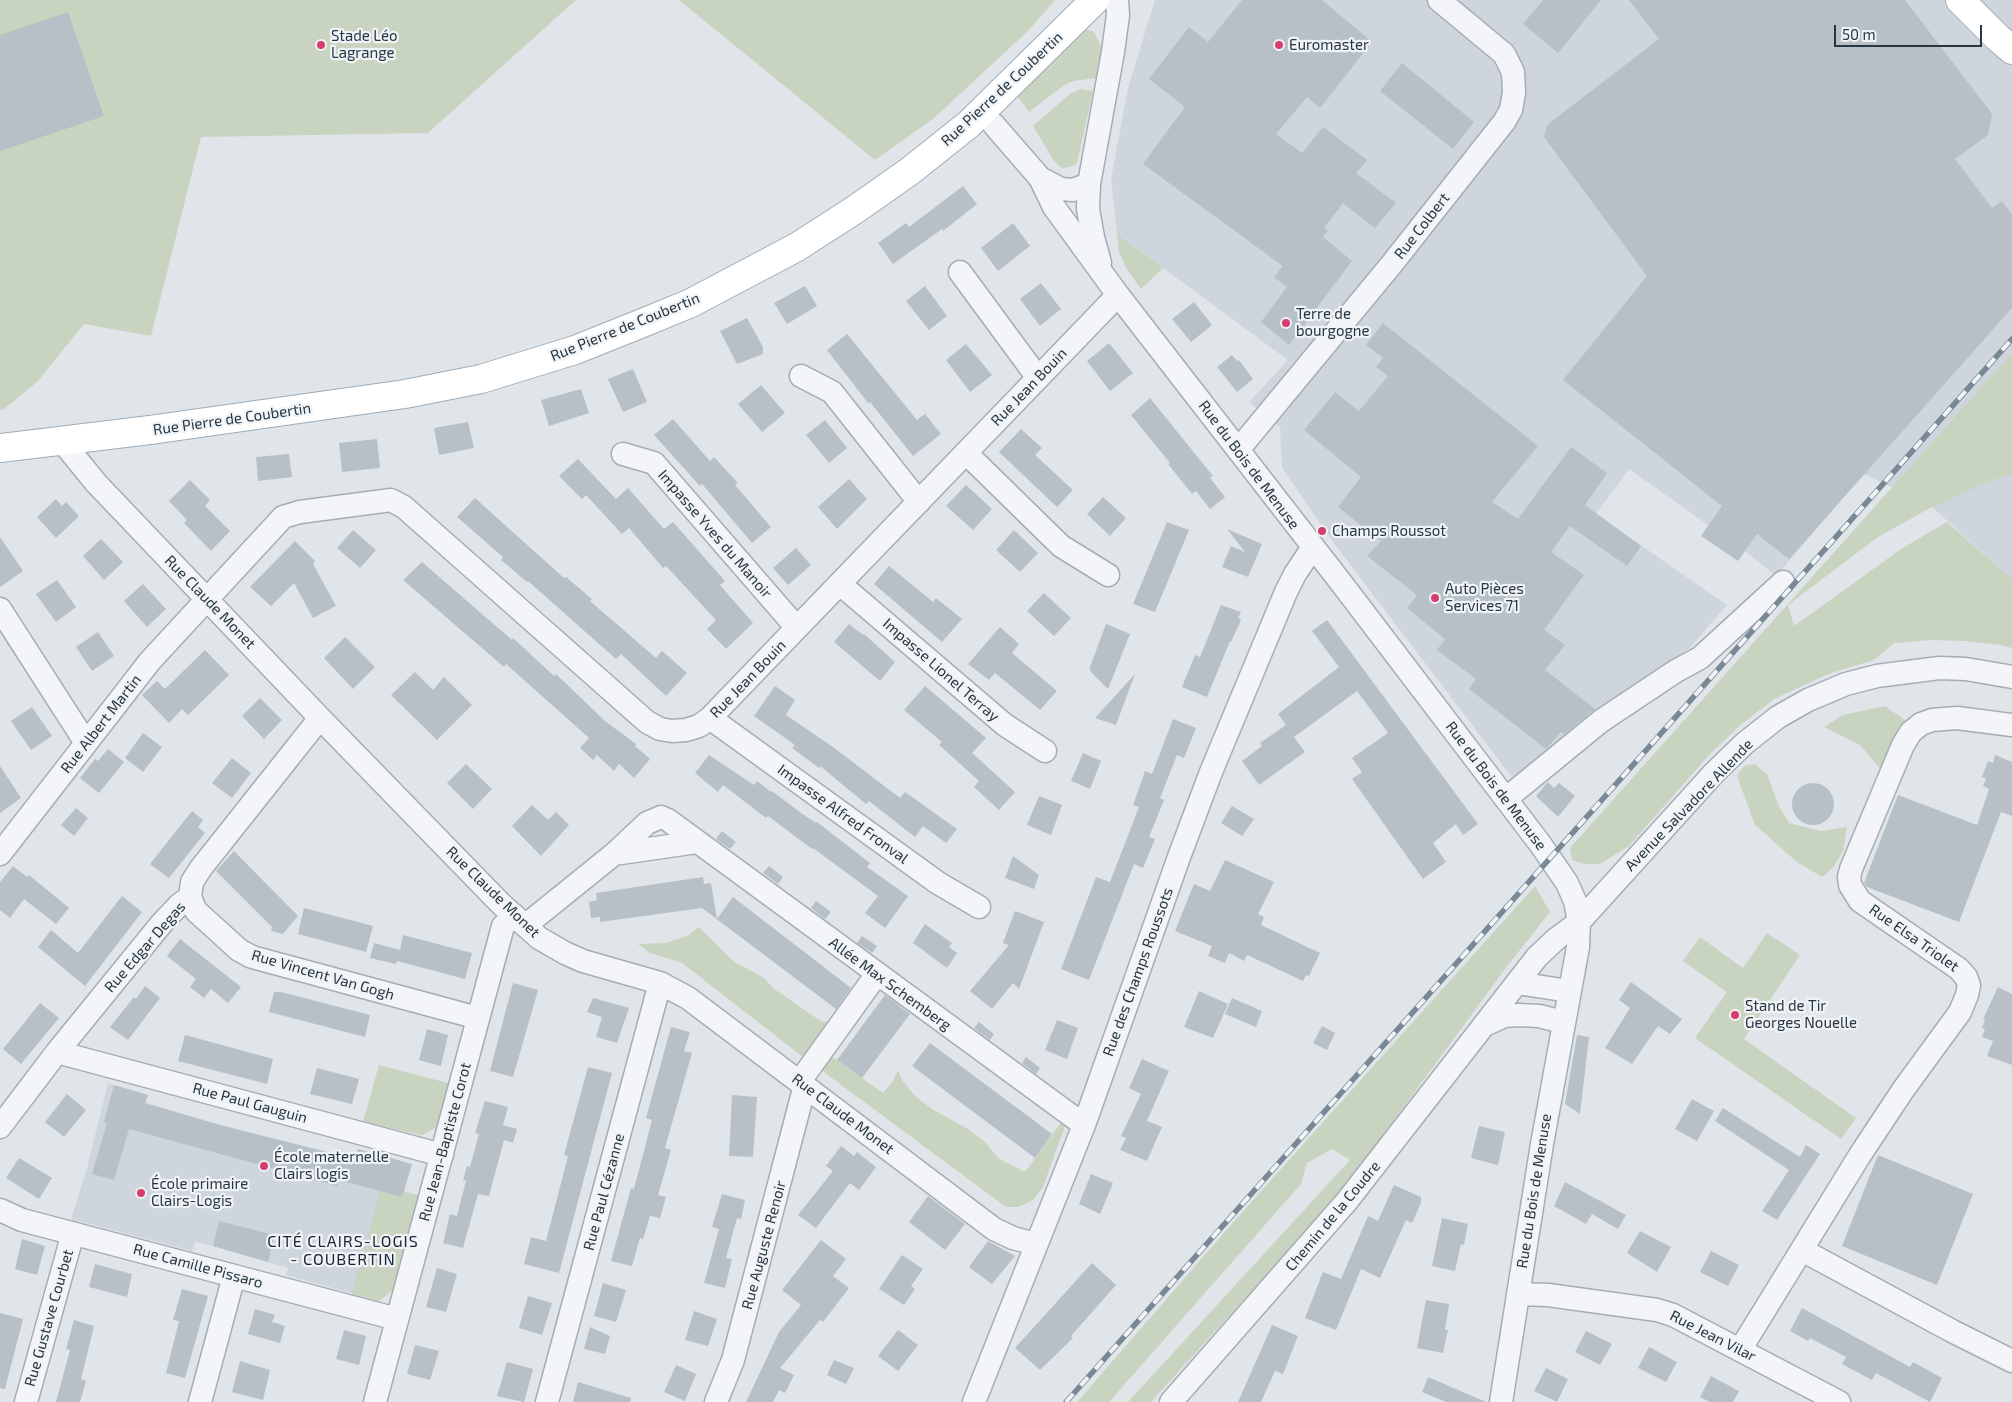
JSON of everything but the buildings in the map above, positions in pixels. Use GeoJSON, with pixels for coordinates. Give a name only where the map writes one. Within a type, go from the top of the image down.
{"type":"FeatureCollection","features":[{"type":"Feature","properties":{"kind":"main road","name":"Rue Pierre de Coubertin"},"geometry":{"type":"LineString","coordinates":[[0,448],[159,429],[405,394],[481,379],[576,350],[691,303],[797,247],[982,125],[1006,89],[1095,0]]}},
{"type":"Feature","properties":{"kind":"main road"},"geometry":{"type":"LineString","coordinates":[[1960,0],[2012,50]]}},
{"type":"Feature","properties":{"kind":"street","name":"Rue du Bois de Menuse"},"geometry":{"type":"LineString","coordinates":[[1101,272],[1088,209],[1089,184],[1113,52],[1118,15],[1117,0]]}},
{"type":"Feature","properties":{"kind":"street","name":"Rue Colbert"},"geometry":{"type":"LineString","coordinates":[[1238,450],[1391,265],[1504,122],[1511,110],[1514,93],[1513,72],[1504,54],[1439,0]]}},
{"type":"Feature","properties":{"kind":"street","name":"Rue du Bois de Menuse"},"geometry":{"type":"LineString","coordinates":[[982,125],[1040,178],[1061,189],[1073,190],[1089,184]]}},
{"type":"Feature","properties":{"kind":"street","name":"Rue du Bois de Menuse"},"geometry":{"type":"LineString","coordinates":[[1040,178],[1054,207],[1118,295],[1504,798],[1567,883],[1575,901],[1580,922],[1578,947],[1500,1402]]}},
{"type":"Feature","properties":{"kind":"street"},"geometry":{"type":"LineString","coordinates":[[960,272],[1038,378]]}},
{"type":"Feature","properties":{"kind":"street","name":"Rue Jean Bouin"},"geometry":{"type":"LineString","coordinates":[[208,600],[283,517],[300,512],[391,500],[404,507],[647,722],[660,729],[672,731],[686,730],[698,726],[710,718],[1118,295]]}},
{"type":"Feature","properties":{"kind":"street"},"geometry":{"type":"LineString","coordinates":[[801,376],[832,392],[919,502]]}},
{"type":"Feature","properties":{"kind":"street","name":"Rue Claude Monet"},"geometry":{"type":"LineString","coordinates":[[61,440],[96,483],[320,718],[539,938],[583,961],[660,982],[688,998],[803,1083],[994,1230],[1013,1238],[1036,1244]]}},
{"type":"Feature","properties":{"kind":"street"},"geometry":{"type":"LineString","coordinates":[[966,453],[1061,546],[1108,575]]}},
{"type":"Feature","properties":{"kind":"street","name":"Impasse Yves du Manoir"},"geometry":{"type":"LineString","coordinates":[[623,454],[654,464],[797,628]]}},
{"type":"Feature","properties":{"kind":"street","name":"Rue des Champs Roussots"},"geometry":{"type":"LineString","coordinates":[[974,1402],[1084,1125],[1211,772],[1286,592],[1295,574],[1313,547]]}},
{"type":"Feature","properties":{"kind":"street"},"geometry":{"type":"LineString","coordinates":[[1504,798],[1601,721],[1676,671],[1700,658],[1783,582]]}},
{"type":"Feature","properties":{"kind":"street","name":"Impasse Lionel Terray"},"geometry":{"type":"LineString","coordinates":[[840,584],[1005,725],[1045,752]]}},
{"type":"Feature","properties":{"kind":"street","name":"Rue Albert Martin"},"geometry":{"type":"LineString","coordinates":[[0,854],[150,661],[184,622],[208,600]]}},
{"type":"Feature","properties":{"kind":"street"},"geometry":{"type":"LineString","coordinates":[[0,609],[86,743]]}},
{"type":"Feature","properties":{"kind":"street","name":"Avenue Salvadore Allende"},"geometry":{"type":"LineString","coordinates":[[1517,983],[1537,957],[1556,939],[1580,922],[1745,743],[1772,722],[1800,704],[1846,684],[1906,671],[1939,668],[1966,669],[2012,677]]}},
{"type":"Feature","properties":{"kind":"street","name":"Rue Edgar Degas"},"geometry":{"type":"LineString","coordinates":[[0,1127],[162,923],[179,905],[190,897],[192,882],[200,868],[320,718]]}},
{"type":"Feature","properties":{"kind":"street","name":"Impasse Alfred Fronval"},"geometry":{"type":"LineString","coordinates":[[710,718],[938,883],[979,907]]}},
{"type":"Feature","properties":{"kind":"street","name":"Rue Elsa Triolet"},"geometry":{"type":"LineString","coordinates":[[1740,1350],[1860,1155],[1903,1090],[1960,1012],[1969,985],[1966,977],[1959,969],[1860,901],[1850,885],[1851,869],[1903,744],[1911,732],[1921,724],[1932,720],[1949,718],[2012,725]]}},
{"type":"Feature","properties":{"kind":"street","name":"Allée Max Schemberg"},"geometry":{"type":"LineString","coordinates":[[520,920],[614,854],[648,823],[661,816],[1084,1125]]}},
{"type":"Feature","properties":{"kind":"street"},"geometry":{"type":"LineString","coordinates":[[614,854],[697,842]]}},
{"type":"Feature","properties":{"kind":"street","name":"Rue Vincent Van Gogh"},"geometry":{"type":"LineString","coordinates":[[190,897],[196,911],[239,950],[252,957],[478,1018]]}},
{"type":"Feature","properties":{"kind":"street","name":"Rue Jean-Baptiste Corot"},"geometry":{"type":"LineString","coordinates":[[375,1402],[503,926],[520,920]]}},
{"type":"Feature","properties":{"kind":"street"},"geometry":{"type":"LineString","coordinates":[[803,1083],[877,974]]}},
{"type":"Feature","properties":{"kind":"street","name":"Rue Paul Cézanne"},"geometry":{"type":"LineString","coordinates":[[547,1402],[660,982]]}},
{"type":"Feature","properties":{"kind":"street"},"geometry":{"type":"LineString","coordinates":[[1517,983],[1569,991]]}},
{"type":"Feature","properties":{"kind":"street","name":"Chemin de la Coudre"},"geometry":{"type":"LineString","coordinates":[[1170,1402],[1348,1202],[1517,983]]}},
{"type":"Feature","properties":{"kind":"street"},"geometry":{"type":"LineString","coordinates":[[1487,1024],[1504,1016],[1519,1015],[1539,1016],[1564,1022]]}},
{"type":"Feature","properties":{"kind":"street","name":"Rue Paul Gauguin"},"geometry":{"type":"LineString","coordinates":[[58,1052],[442,1155]]}},
{"type":"Feature","properties":{"kind":"street","name":"Rue Auguste Renoir"},"geometry":{"type":"LineString","coordinates":[[716,1402],[733,1360],[803,1083]]}},
{"type":"Feature","properties":{"kind":"street","name":"Rue Camille Pissaro"},"geometry":{"type":"LineString","coordinates":[[0,1210],[22,1220],[397,1319]]}},
{"type":"Feature","properties":{"kind":"street","name":"Rue Gustave Courbet"},"geometry":{"type":"LineString","coordinates":[[26,1402],[73,1233]]}},
{"type":"Feature","properties":{"kind":"street"},"geometry":{"type":"LineString","coordinates":[[1802,1250],[1952,1331],[2012,1361]]}},
{"type":"Feature","properties":{"kind":"street"},"geometry":{"type":"LineString","coordinates":[[200,1402],[234,1276]]}},
{"type":"Feature","properties":{"kind":"street","name":"Rue Jean Vilar"},"geometry":{"type":"LineString","coordinates":[[1518,1294],[1548,1295],[1657,1310],[1673,1315],[1840,1402]]}},
{"type":"Feature","properties":{"kind":"shaded area"},"geometry":{"type":"Polygon","coordinates":[[[1155,0],[2012,0],[2012,579],[1932,507],[1864,474],[1776,576],[1745,551],[1629,469],[1596,514],[1727,605],[1690,648],[1626,693],[1514,780],[1333,542],[1282,468],[1280,427],[1249,402],[1288,360],[1117,234],[1111,179],[1128,88],[1155,0]]]}},
{"type":"Feature","properties":{"kind":"shaded area","name":"École primaire Clairs-Logis"},"geometry":{"type":"Polygon","coordinates":[[[108,1083],[148,1095],[145,1103],[220,1125],[355,1160],[358,1149],[412,1164],[404,1191],[418,1195],[392,1291],[379,1301],[286,1275],[288,1268],[213,1246],[195,1242],[192,1251],[71,1219],[87,1168],[108,1083]]]}},
{"type":"Feature","properties":{"kind":"green space"},"geometry":{"type":"Polygon","coordinates":[[[0,0],[576,0],[428,133],[201,137],[151,336],[84,324],[37,382],[4,409],[0,410],[0,0]]]}},
{"type":"Feature","properties":{"kind":"green space"},"geometry":{"type":"Polygon","coordinates":[[[679,0],[1055,0],[1028,31],[933,119],[875,160],[679,0]]]}},
{"type":"Feature","properties":{"kind":"green space"},"geometry":{"type":"Polygon","coordinates":[[[1085,29],[1093,31],[1102,47],[1097,78],[1073,81],[1063,86],[1029,112],[1016,95],[1085,29]]]}},
{"type":"Feature","properties":{"kind":"green space"},"geometry":{"type":"Polygon","coordinates":[[[1081,89],[1093,91],[1077,163],[1071,167],[1062,168],[1054,161],[1033,126],[1070,94],[1081,89]]]}},
{"type":"Feature","properties":{"kind":"green space"},"geometry":{"type":"Polygon","coordinates":[[[1117,234],[1163,268],[1141,289],[1126,268],[1119,252],[1117,234]]]}},
{"type":"Feature","properties":{"kind":"green space"},"geometry":{"type":"Polygon","coordinates":[[[2012,353],[2012,474],[1990,481],[1932,507],[1878,537],[1788,605],[1794,626],[1901,549],[1947,522],[2012,579],[2012,648],[1965,641],[1931,640],[1894,643],[1874,660],[1831,673],[1774,699],[1743,723],[1709,755],[1629,846],[1600,864],[1584,864],[1572,860],[1570,848],[2012,353]]]}},
{"type":"Feature","properties":{"kind":"green space"},"geometry":{"type":"Polygon","coordinates":[[[1885,706],[1909,723],[1881,770],[1860,745],[1824,727],[1843,715],[1885,706]]]}},
{"type":"Feature","properties":{"kind":"green space"},"geometry":{"type":"Polygon","coordinates":[[[1755,764],[1767,774],[1779,806],[1789,823],[1821,831],[1847,827],[1843,851],[1833,868],[1822,877],[1797,862],[1755,825],[1737,776],[1744,766],[1755,764]]]}},
{"type":"Feature","properties":{"kind":"green space"},"geometry":{"type":"Polygon","coordinates":[[[1535,886],[1550,912],[1508,965],[1339,1195],[1151,1402],[1128,1402],[1350,1160],[1332,1149],[1307,1163],[1301,1184],[1109,1402],[1077,1402],[1237,1218],[1535,886]]]}},
{"type":"Feature","properties":{"kind":"green space"},"geometry":{"type":"Polygon","coordinates":[[[699,927],[733,961],[764,978],[774,989],[821,1021],[828,1022],[803,1057],[682,963],[650,953],[638,944],[666,943],[689,935],[699,927]]]}},
{"type":"Feature","properties":{"kind":"green space","name":"Stand de Tir Georges Nouelle"},"geometry":{"type":"Polygon","coordinates":[[[1767,933],[1800,955],[1744,1039],[1856,1118],[1841,1139],[1695,1038],[1727,992],[1683,961],[1700,937],[1743,968],[1767,933]]]}},
{"type":"Feature","properties":{"kind":"green space"},"geometry":{"type":"Polygon","coordinates":[[[831,1056],[883,1093],[893,1081],[898,1070],[902,1080],[915,1096],[932,1109],[968,1129],[985,1142],[999,1159],[1025,1172],[1062,1121],[1065,1126],[1043,1187],[1033,1200],[1018,1207],[1006,1207],[821,1070],[831,1056]]]}},
{"type":"Feature","properties":{"kind":"green space"},"geometry":{"type":"Polygon","coordinates":[[[379,1065],[448,1083],[437,1127],[422,1135],[363,1122],[379,1065]]]}},
{"type":"Feature","properties":{"kind":"green space"},"geometry":{"type":"Polygon","coordinates":[[[380,1191],[402,1197],[404,1192],[418,1195],[392,1291],[379,1301],[352,1294],[380,1191]]]}},
{"type":"Feature","properties":{"kind":"railway"},"geometry":{"type":"LineString","coordinates":[[1066,1402],[2012,339]]}},
{"type":"Feature","properties":{"kind":"place","name":"Stade Léo Lagrange"},"geometry":{"type":"Point","coordinates":[321,45]}},
{"type":"Feature","properties":{"kind":"place","name":"Euromaster"},"geometry":{"type":"Point","coordinates":[1279,45]}},
{"type":"Feature","properties":{"kind":"place","name":"Terre de bourgogne"},"geometry":{"type":"Point","coordinates":[1286,323]}},
{"type":"Feature","properties":{"kind":"place","name":"Champs Roussot"},"geometry":{"type":"Point","coordinates":[1322,531]}},
{"type":"Feature","properties":{"kind":"place","name":"Auto Pièces Services 71"},"geometry":{"type":"Point","coordinates":[1435,598]}},
{"type":"Feature","properties":{"kind":"place","name":"Stand de Tir Georges Nouelle"},"geometry":{"type":"Point","coordinates":[1735,1015]}},
{"type":"Feature","properties":{"kind":"place","name":"École maternelle Clairs logis"},"geometry":{"type":"Point","coordinates":[264,1166]}},
{"type":"Feature","properties":{"kind":"place","name":"École primaire Clairs-Logis"},"geometry":{"type":"Point","coordinates":[141,1193]}},
{"type":"Feature","properties":{"kind":"district","name":"CITÉ CLAIRS-LOGIS - COUBERTIN"},"geometry":{"type":"Point","coordinates":[343,1251]}}]}
